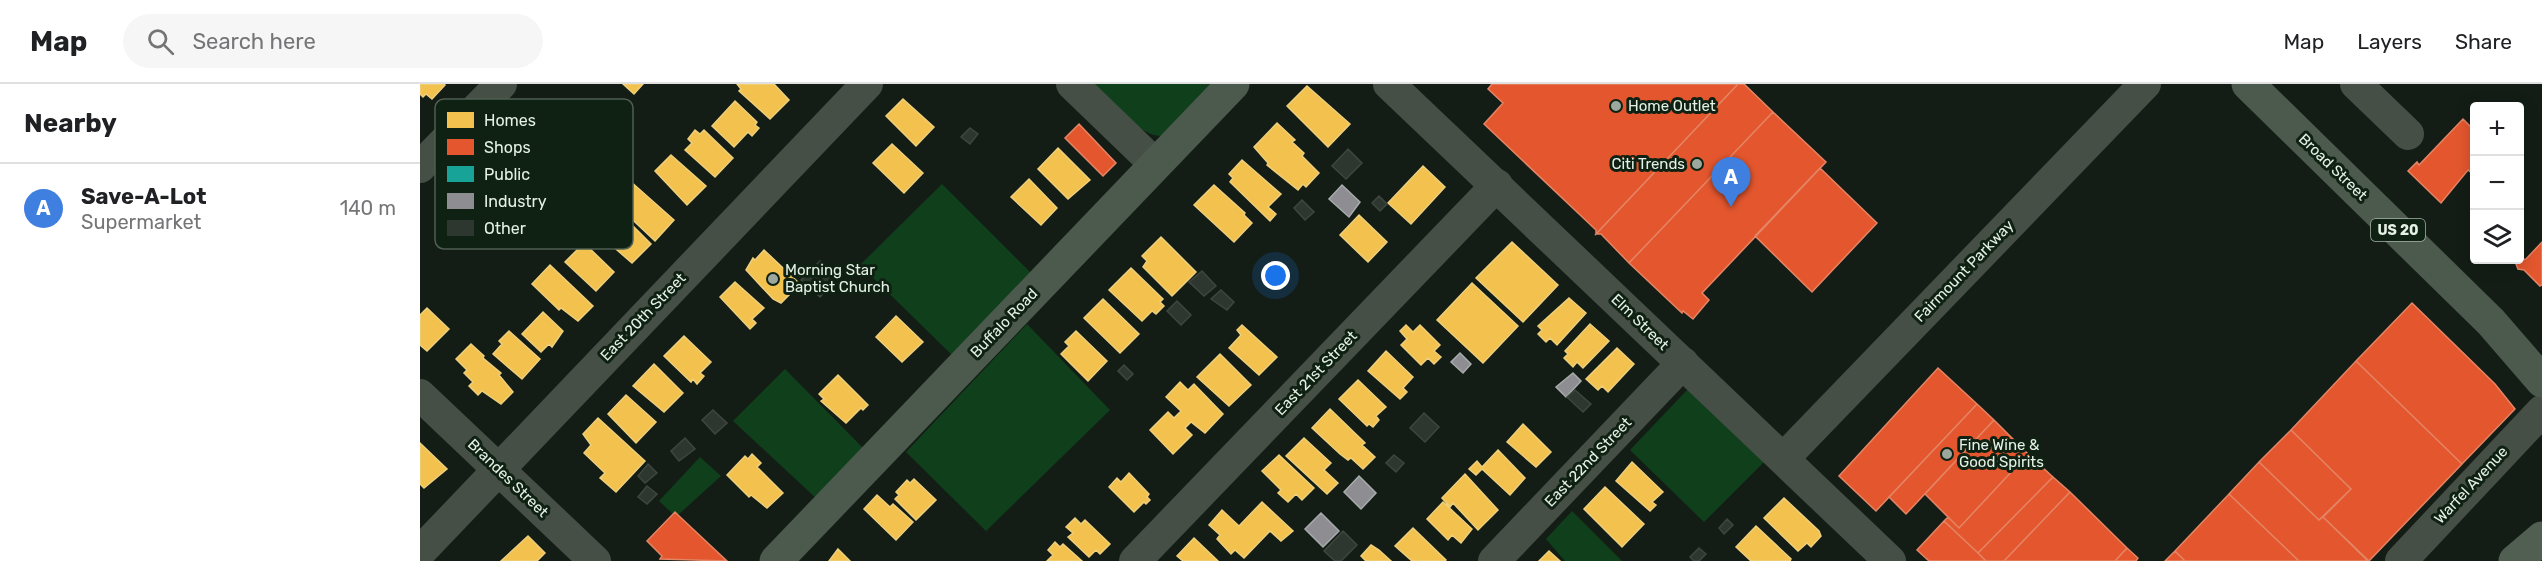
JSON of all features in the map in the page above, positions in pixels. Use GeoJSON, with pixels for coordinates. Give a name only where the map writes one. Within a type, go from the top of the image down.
{"type":"FeatureCollection","features":[{"type":"Feature","properties":{"kind":"highway"},"geometry":{"type":"LineString","coordinates":[[2515,561],[2542,538]]}},
{"type":"Feature","properties":{"kind":"main road","name":"Buffalo Road"},"geometry":{"type":"LineString","coordinates":[[776,561],[1233,84]]}},
{"type":"Feature","properties":{"kind":"main road","name":"Broad Street"},"geometry":{"type":"LineString","coordinates":[[2248,84],[2491,322],[2542,381]]}},
{"type":"Feature","properties":{"kind":"street"},"geometry":{"type":"LineString","coordinates":[[486,99],[501,84]]}},
{"type":"Feature","properties":{"kind":"street","name":"East 20th Street"},"geometry":{"type":"LineString","coordinates":[[420,552],[867,84]]}},
{"type":"Feature","properties":{"kind":"street"},"geometry":{"type":"LineString","coordinates":[[1072,84],[1155,165]]}},
{"type":"Feature","properties":{"kind":"street","name":"Elm Street"},"geometry":{"type":"LineString","coordinates":[[1389,84],[1783,459],[1870,555]]}},
{"type":"Feature","properties":{"kind":"street","name":"Fairmount Parkway"},"geometry":{"type":"LineString","coordinates":[[1783,459],[2145,84]]}},
{"type":"Feature","properties":{"kind":"street"},"geometry":{"type":"LineString","coordinates":[[2356,84],[2408,134]]}},
{"type":"Feature","properties":{"kind":"street"},"geometry":{"type":"LineString","coordinates":[[420,167],[435,152]]}},
{"type":"Feature","properties":{"kind":"street","name":"East 21st Street"},"geometry":{"type":"LineString","coordinates":[[1135,561],[1497,185]]}},
{"type":"Feature","properties":{"kind":"street","name":"East 22nd Street"},"geometry":{"type":"LineString","coordinates":[[1494,561],[1683,363]]}},
{"type":"Feature","properties":{"kind":"street","name":"Brandes Street"},"geometry":{"type":"LineString","coordinates":[[420,395],[595,561]]}},
{"type":"Feature","properties":{"kind":"street","name":"Warfel Avenue"},"geometry":{"type":"LineString","coordinates":[[2401,561],[2542,411]]}},
{"type":"Feature","properties":{"kind":"green space"},"geometry":{"type":"Polygon","coordinates":[[[1094,84],[1216,84],[1162,136],[1144,131],[1116,108],[1094,84]]]}},
{"type":"Feature","properties":{"kind":"green space"},"geometry":{"type":"Polygon","coordinates":[[[942,184],[1032,274],[955,358],[860,265],[942,184]]]}},
{"type":"Feature","properties":{"kind":"green space"},"geometry":{"type":"Polygon","coordinates":[[[1027,324],[1110,410],[986,531],[906,452],[1027,324]]]}},
{"type":"Feature","properties":{"kind":"green space"},"geometry":{"type":"Polygon","coordinates":[[[785,369],[865,450],[817,499],[733,421],[785,369]]]}},
{"type":"Feature","properties":{"kind":"green space"},"geometry":{"type":"Polygon","coordinates":[[[1690,387],[1766,460],[1704,522],[1630,450],[1690,387]]]}},
{"type":"Feature","properties":{"kind":"green space"},"geometry":{"type":"Polygon","coordinates":[[[700,457],[721,476],[678,515],[675,512],[673,514],[659,501],[700,457]]]}},
{"type":"Feature","properties":{"kind":"green space"},"geometry":{"type":"Polygon","coordinates":[[[1572,511],[1622,561],[1565,561],[1546,539],[1572,511]]]}},
{"type":"Feature","properties":{"kind":"building: Homes"},"geometry":{"type":"Polygon","coordinates":[[[420,84],[445,85],[432,99],[426,94],[423,97],[420,94],[420,84]]]}},
{"type":"Feature","properties":{"kind":"building: Homes"},"geometry":{"type":"Polygon","coordinates":[[[623,84],[643,84],[634,94],[623,84]]]}},
{"type":"Feature","properties":{"kind":"building: Homes"},"geometry":{"type":"Polygon","coordinates":[[[737,84],[774,84],[789,100],[770,119],[739,91],[741,89],[737,84]]]}},
{"type":"Feature","properties":{"kind":"building: Homes"},"geometry":{"type":"Polygon","coordinates":[[[1307,86],[1350,124],[1328,147],[1287,106],[1307,86]]]}},
{"type":"Feature","properties":{"kind":"building: Homes"},"geometry":{"type":"Polygon","coordinates":[[[903,99],[934,127],[916,146],[886,116],[903,99]]]}},
{"type":"Feature","properties":{"kind":"building: Homes"},"geometry":{"type":"Polygon","coordinates":[[[735,101],[757,122],[755,125],[759,128],[752,136],[748,132],[734,147],[712,126],[735,101]]]}},
{"type":"Feature","properties":{"kind":"building: Homes"},"geometry":{"type":"Polygon","coordinates":[[[1277,123],[1295,140],[1292,142],[1304,153],[1302,156],[1319,173],[1306,187],[1303,184],[1298,190],[1267,165],[1268,163],[1254,147],[1277,123]]]}},
{"type":"Feature","properties":{"kind":"building: Homes"},"geometry":{"type":"Polygon","coordinates":[[[695,130],[700,134],[704,130],[733,158],[715,177],[685,150],[692,143],[688,139],[695,130]]]}},
{"type":"Feature","properties":{"kind":"building: Homes"},"geometry":{"type":"Polygon","coordinates":[[[892,144],[923,173],[904,193],[873,163],[892,144]]]}},
{"type":"Feature","properties":{"kind":"building: Homes"},"geometry":{"type":"Polygon","coordinates":[[[1058,148],[1090,180],[1068,199],[1038,169],[1058,148]]]}},
{"type":"Feature","properties":{"kind":"building: Homes"},"geometry":{"type":"Polygon","coordinates":[[[671,155],[706,186],[687,205],[655,171],[671,155]]]}},
{"type":"Feature","properties":{"kind":"building: Homes"},"geometry":{"type":"Polygon","coordinates":[[[1242,160],[1281,194],[1268,207],[1276,214],[1270,221],[1230,182],[1233,178],[1229,174],[1242,160]]]}},
{"type":"Feature","properties":{"kind":"building: Homes"},"geometry":{"type":"Polygon","coordinates":[[[1423,166],[1445,187],[1411,224],[1388,203],[1423,166]]]}},
{"type":"Feature","properties":{"kind":"building: Homes"},"geometry":{"type":"Polygon","coordinates":[[[1029,179],[1057,208],[1041,225],[1011,197],[1029,179]]]}},
{"type":"Feature","properties":{"kind":"building: Homes"},"geometry":{"type":"Polygon","coordinates":[[[633,184],[674,220],[655,241],[633,220],[633,184]]]}},
{"type":"Feature","properties":{"kind":"building: Homes"},"geometry":{"type":"Polygon","coordinates":[[[1214,185],[1245,213],[1244,215],[1252,223],[1234,242],[1194,205],[1214,185]]]}},
{"type":"Feature","properties":{"kind":"building: Homes"},"geometry":{"type":"Polygon","coordinates":[[[1359,215],[1387,242],[1368,262],[1340,235],[1359,215]]]}},
{"type":"Feature","properties":{"kind":"building: Homes"},"geometry":{"type":"Polygon","coordinates":[[[633,226],[651,244],[632,263],[616,249],[633,249],[633,226]]]}},
{"type":"Feature","properties":{"kind":"building: Homes"},"geometry":{"type":"Polygon","coordinates":[[[1161,237],[1196,272],[1172,296],[1143,267],[1147,261],[1142,256],[1161,237]]]}},
{"type":"Feature","properties":{"kind":"building: Homes"},"geometry":{"type":"Polygon","coordinates":[[[1512,242],[1558,285],[1523,322],[1476,278],[1512,242]]]}},
{"type":"Feature","properties":{"kind":"building: Homes"},"geometry":{"type":"Polygon","coordinates":[[[578,249],[590,249],[614,272],[596,291],[565,262],[578,249]]]}},
{"type":"Feature","properties":{"kind":"building: Homes"},"geometry":{"type":"Polygon","coordinates":[[[764,250],[800,284],[781,303],[773,299],[746,270],[753,258],[755,260],[764,250]]]}},
{"type":"Feature","properties":{"kind":"building: Homes"},"geometry":{"type":"Polygon","coordinates":[[[550,265],[593,306],[578,321],[561,308],[559,310],[532,284],[550,265]]]}},
{"type":"Feature","properties":{"kind":"building: Homes"},"geometry":{"type":"Polygon","coordinates":[[[1131,268],[1163,299],[1160,302],[1164,306],[1156,314],[1152,311],[1142,321],[1109,290],[1131,268]]]}},
{"type":"Feature","properties":{"kind":"building: Homes"},"geometry":{"type":"Polygon","coordinates":[[[735,282],[764,308],[752,319],[756,323],[750,329],[720,297],[735,282]]]}},
{"type":"Feature","properties":{"kind":"building: Homes"},"geometry":{"type":"Polygon","coordinates":[[[1472,283],[1518,326],[1483,363],[1437,320],[1472,283]]]}},
{"type":"Feature","properties":{"kind":"building: Homes"},"geometry":{"type":"Polygon","coordinates":[[[1569,298],[1586,313],[1557,345],[1550,338],[1546,342],[1538,334],[1542,330],[1538,326],[1569,298]]]}},
{"type":"Feature","properties":{"kind":"building: Homes"},"geometry":{"type":"Polygon","coordinates":[[[1103,299],[1139,334],[1120,353],[1084,318],[1103,299]]]}},
{"type":"Feature","properties":{"kind":"building: Homes"},"geometry":{"type":"Polygon","coordinates":[[[427,308],[449,329],[427,351],[420,345],[420,315],[427,308]]]}},
{"type":"Feature","properties":{"kind":"building: Homes"},"geometry":{"type":"Polygon","coordinates":[[[543,312],[563,331],[552,347],[549,344],[541,352],[522,334],[543,312]]]}},
{"type":"Feature","properties":{"kind":"building: Homes"},"geometry":{"type":"Polygon","coordinates":[[[896,316],[923,342],[902,362],[876,337],[896,316]]]}},
{"type":"Feature","properties":{"kind":"building: Homes"},"geometry":{"type":"Polygon","coordinates":[[[1590,324],[1609,341],[1583,368],[1577,362],[1573,367],[1564,358],[1568,354],[1565,351],[1590,324]]]}},
{"type":"Feature","properties":{"kind":"building: Homes"},"geometry":{"type":"Polygon","coordinates":[[[1242,325],[1277,357],[1259,375],[1229,348],[1241,335],[1237,330],[1242,325]]]}},
{"type":"Feature","properties":{"kind":"building: Homes"},"geometry":{"type":"Polygon","coordinates":[[[1406,325],[1413,332],[1420,325],[1440,345],[1434,351],[1441,357],[1434,364],[1428,358],[1421,365],[1401,345],[1407,339],[1400,331],[1406,325]]]}},
{"type":"Feature","properties":{"kind":"building: Homes"},"geometry":{"type":"Polygon","coordinates":[[[509,331],[540,359],[522,379],[493,354],[502,344],[499,341],[509,331]]]}},
{"type":"Feature","properties":{"kind":"building: Homes"},"geometry":{"type":"Polygon","coordinates":[[[1076,331],[1107,361],[1088,381],[1061,354],[1069,346],[1065,342],[1076,331]]]}},
{"type":"Feature","properties":{"kind":"building: Homes"},"geometry":{"type":"Polygon","coordinates":[[[684,336],[711,362],[700,373],[704,376],[697,384],[693,379],[691,382],[664,356],[684,336]]]}},
{"type":"Feature","properties":{"kind":"building: Homes"},"geometry":{"type":"Polygon","coordinates":[[[471,344],[501,373],[499,375],[513,392],[501,404],[482,391],[478,395],[469,386],[473,382],[464,373],[467,370],[456,359],[471,344]]]}},
{"type":"Feature","properties":{"kind":"building: Homes"},"geometry":{"type":"Polygon","coordinates":[[[1617,348],[1634,364],[1608,392],[1602,386],[1598,390],[1586,379],[1617,348]]]}},
{"type":"Feature","properties":{"kind":"building: Homes"},"geometry":{"type":"Polygon","coordinates":[[[1386,351],[1413,377],[1403,388],[1407,392],[1400,399],[1368,371],[1386,351]]]}},
{"type":"Feature","properties":{"kind":"building: Homes"},"geometry":{"type":"Polygon","coordinates":[[[1220,354],[1251,385],[1229,406],[1197,377],[1220,354]]]}},
{"type":"Feature","properties":{"kind":"building: Homes"},"geometry":{"type":"Polygon","coordinates":[[[654,364],[683,393],[664,412],[633,386],[654,364]]]}},
{"type":"Feature","properties":{"kind":"building: Homes"},"geometry":{"type":"Polygon","coordinates":[[[838,375],[868,405],[863,410],[861,408],[846,423],[821,401],[824,399],[819,394],[838,375]]]}},
{"type":"Feature","properties":{"kind":"building: Homes"},"geometry":{"type":"Polygon","coordinates":[[[1358,380],[1386,407],[1376,416],[1379,420],[1373,427],[1369,424],[1367,426],[1339,399],[1358,380]]]}},
{"type":"Feature","properties":{"kind":"building: Homes"},"geometry":{"type":"Polygon","coordinates":[[[1180,382],[1188,390],[1194,384],[1223,414],[1205,433],[1191,422],[1185,428],[1192,435],[1173,454],[1150,430],[1168,412],[1174,418],[1181,411],[1166,397],[1180,382]]]}},
{"type":"Feature","properties":{"kind":"building: Homes"},"geometry":{"type":"Polygon","coordinates":[[[626,395],[656,422],[636,443],[608,414],[626,395]]]}},
{"type":"Feature","properties":{"kind":"building: Homes"},"geometry":{"type":"Polygon","coordinates":[[[1330,409],[1365,443],[1362,445],[1375,457],[1363,469],[1351,458],[1348,460],[1340,454],[1312,428],[1330,409]]]}},
{"type":"Feature","properties":{"kind":"building: Homes"},"geometry":{"type":"Polygon","coordinates":[[[598,418],[645,461],[616,492],[600,478],[605,473],[584,453],[591,445],[583,434],[598,418]]]}},
{"type":"Feature","properties":{"kind":"building: Homes"},"geometry":{"type":"Polygon","coordinates":[[[1523,424],[1551,452],[1536,467],[1507,442],[1523,424]]]}},
{"type":"Feature","properties":{"kind":"building: Homes"},"geometry":{"type":"Polygon","coordinates":[[[1304,438],[1331,463],[1324,470],[1338,483],[1327,494],[1286,456],[1304,438]]]}},
{"type":"Feature","properties":{"kind":"building: Homes"},"geometry":{"type":"Polygon","coordinates":[[[420,443],[447,469],[424,488],[420,484],[420,443]]]}},
{"type":"Feature","properties":{"kind":"building: Homes"},"geometry":{"type":"Polygon","coordinates":[[[1498,450],[1525,478],[1510,495],[1482,469],[1476,475],[1469,469],[1477,461],[1482,467],[1498,450]]]}},
{"type":"Feature","properties":{"kind":"building: Homes"},"geometry":{"type":"Polygon","coordinates":[[[752,454],[761,463],[757,467],[783,493],[767,508],[751,495],[749,497],[727,475],[745,456],[748,459],[752,454]]]}},
{"type":"Feature","properties":{"kind":"building: Homes"},"geometry":{"type":"Polygon","coordinates":[[[1279,455],[1314,488],[1302,500],[1296,494],[1288,502],[1278,493],[1281,490],[1262,471],[1279,455]]]}},
{"type":"Feature","properties":{"kind":"building: Homes"},"geometry":{"type":"Polygon","coordinates":[[[1632,462],[1663,492],[1652,502],[1656,505],[1650,511],[1616,481],[1632,462]]]}},
{"type":"Feature","properties":{"kind":"building: Homes"},"geometry":{"type":"Polygon","coordinates":[[[1129,473],[1149,494],[1147,497],[1150,500],[1146,504],[1144,502],[1134,512],[1109,487],[1117,478],[1121,482],[1129,473]]]}},
{"type":"Feature","properties":{"kind":"building: Homes"},"geometry":{"type":"Polygon","coordinates":[[[1465,474],[1498,510],[1478,530],[1453,503],[1450,507],[1442,498],[1465,474]]]}},
{"type":"Feature","properties":{"kind":"building: Homes"},"geometry":{"type":"Polygon","coordinates":[[[914,479],[936,500],[916,520],[895,499],[899,495],[896,492],[907,480],[910,483],[914,479]]]}},
{"type":"Feature","properties":{"kind":"building: Homes"},"geometry":{"type":"Polygon","coordinates":[[[1605,487],[1644,524],[1622,547],[1584,509],[1605,487]]]}},
{"type":"Feature","properties":{"kind":"building: Homes"},"geometry":{"type":"Polygon","coordinates":[[[877,495],[890,507],[893,504],[913,522],[896,540],[864,509],[877,495]]]}},
{"type":"Feature","properties":{"kind":"building: Homes"},"geometry":{"type":"Polygon","coordinates":[[[1784,498],[1819,531],[1821,536],[1811,547],[1807,543],[1798,551],[1764,518],[1784,498]]]}},
{"type":"Feature","properties":{"kind":"building: Homes"},"geometry":{"type":"Polygon","coordinates":[[[1262,502],[1293,531],[1281,541],[1270,531],[1244,558],[1235,550],[1231,554],[1217,539],[1220,535],[1209,525],[1222,510],[1239,526],[1262,502]]]}},
{"type":"Feature","properties":{"kind":"building: Homes"},"geometry":{"type":"Polygon","coordinates":[[[1443,502],[1472,529],[1461,543],[1452,535],[1448,540],[1427,519],[1443,502]]]}},
{"type":"Feature","properties":{"kind":"building: Homes"},"geometry":{"type":"Polygon","coordinates":[[[1075,518],[1081,524],[1085,520],[1110,544],[1100,554],[1096,550],[1089,557],[1068,537],[1073,533],[1066,527],[1075,518]]]}},
{"type":"Feature","properties":{"kind":"building: Homes"},"geometry":{"type":"Polygon","coordinates":[[[1756,526],[1791,559],[1790,561],[1751,561],[1736,547],[1756,526]]]}},
{"type":"Feature","properties":{"kind":"building: Homes"},"geometry":{"type":"Polygon","coordinates":[[[1413,528],[1445,561],[1412,561],[1395,546],[1413,528]]]}},
{"type":"Feature","properties":{"kind":"building: Homes"},"geometry":{"type":"Polygon","coordinates":[[[528,536],[545,553],[537,561],[501,561],[528,536]]]}},
{"type":"Feature","properties":{"kind":"building: Homes"},"geometry":{"type":"Polygon","coordinates":[[[1194,538],[1218,561],[1183,561],[1177,556],[1194,538]]]}},
{"type":"Feature","properties":{"kind":"building: Homes"},"geometry":{"type":"Polygon","coordinates":[[[1055,542],[1060,547],[1063,544],[1082,561],[1047,561],[1053,555],[1048,550],[1055,542]]]}},
{"type":"Feature","properties":{"kind":"building: Homes"},"geometry":{"type":"Polygon","coordinates":[[[1371,545],[1391,561],[1366,561],[1361,556],[1371,545]]]}},
{"type":"Feature","properties":{"kind":"building: Homes"},"geometry":{"type":"Polygon","coordinates":[[[838,549],[850,561],[829,561],[838,549]]]}},
{"type":"Feature","properties":{"kind":"building: Homes"},"geometry":{"type":"Polygon","coordinates":[[[1549,551],[1560,561],[1539,561],[1549,551]]]}},
{"type":"Feature","properties":{"kind":"building: Shops"},"geometry":{"type":"Polygon","coordinates":[[[1492,84],[1738,84],[1596,234],[1596,230],[1484,124],[1503,103],[1488,89],[1492,84]]]}},
{"type":"Feature","properties":{"kind":"building: Shops"},"geometry":{"type":"Polygon","coordinates":[[[1738,84],[1744,84],[1773,112],[1629,263],[1601,234],[1596,234],[1738,84]]]}},
{"type":"Feature","properties":{"kind":"building: Shops"},"geometry":{"type":"Polygon","coordinates":[[[1773,112],[1826,162],[1702,293],[1709,300],[1693,319],[1683,311],[1682,313],[1629,263],[1773,112]]]}},
{"type":"Feature","properties":{"kind":"building: Shops"},"geometry":{"type":"Polygon","coordinates":[[[2463,119],[2470,126],[2470,172],[2468,170],[2441,203],[2408,171],[2417,162],[2419,165],[2463,119]]]}},
{"type":"Feature","properties":{"kind":"building: Shops"},"geometry":{"type":"Polygon","coordinates":[[[1079,124],[1116,163],[1103,176],[1065,138],[1079,124]]]}},
{"type":"Feature","properties":{"kind":"building: Shops"},"geometry":{"type":"Polygon","coordinates":[[[1820,168],[1877,223],[1812,292],[1755,236],[1820,168]]]}},
{"type":"Feature","properties":{"kind":"building: Shops"},"geometry":{"type":"Polygon","coordinates":[[[2542,242],[2542,285],[2540,286],[2524,270],[2518,269],[2516,264],[2524,264],[2542,242]]]}},
{"type":"Feature","properties":{"kind":"building: Shops"},"geometry":{"type":"Polygon","coordinates":[[[2412,303],[2495,384],[2515,409],[2462,464],[2356,361],[2412,303]]]}},
{"type":"Feature","properties":{"kind":"building: Shops"},"geometry":{"type":"Polygon","coordinates":[[[2356,361],[2462,464],[2369,561],[2323,517],[2351,489],[2291,430],[2356,361]]]}},
{"type":"Feature","properties":{"kind":"building: Shops"},"geometry":{"type":"Polygon","coordinates":[[[1938,368],[1977,404],[1876,511],[1839,476],[1938,368]]]}},
{"type":"Feature","properties":{"kind":"building: Shops"},"geometry":{"type":"Polygon","coordinates":[[[1977,404],[1994,420],[1906,514],[1889,497],[1977,404]]]}},
{"type":"Feature","properties":{"kind":"building: Shops"},"geometry":{"type":"Polygon","coordinates":[[[1994,420],[2028,454],[1959,528],[1925,494],[1994,420]]]}},
{"type":"Feature","properties":{"kind":"building: Shops"},"geometry":{"type":"Polygon","coordinates":[[[2291,430],[2351,489],[2319,520],[2259,462],[2291,430]]]}},
{"type":"Feature","properties":{"kind":"building: Shops"},"geometry":{"type":"Polygon","coordinates":[[[2028,454],[2053,477],[1978,553],[1944,521],[1948,517],[1959,528],[2028,454]]]}},
{"type":"Feature","properties":{"kind":"building: Shops"},"geometry":{"type":"Polygon","coordinates":[[[2259,462],[2319,520],[2323,517],[2368,561],[2299,561],[2229,494],[2259,462]]]}},
{"type":"Feature","properties":{"kind":"building: Shops"},"geometry":{"type":"Polygon","coordinates":[[[2053,477],[2070,492],[2004,561],[1986,561],[1978,553],[2053,477]]]}},
{"type":"Feature","properties":{"kind":"building: Shops"},"geometry":{"type":"Polygon","coordinates":[[[2070,492],[2127,548],[2115,561],[2004,561],[2070,492]]]}},
{"type":"Feature","properties":{"kind":"building: Shops"},"geometry":{"type":"Polygon","coordinates":[[[2229,494],[2299,561],[2185,561],[2175,551],[2229,494]]]}},
{"type":"Feature","properties":{"kind":"building: Shops"},"geometry":{"type":"Polygon","coordinates":[[[675,512],[727,561],[660,559],[662,556],[647,541],[675,512]]]}},
{"type":"Feature","properties":{"kind":"building: Shops"},"geometry":{"type":"Polygon","coordinates":[[[1944,521],[1986,561],[1929,561],[1917,550],[1944,521]]]}},
{"type":"Feature","properties":{"kind":"building: Shops"},"geometry":{"type":"Polygon","coordinates":[[[2127,548],[2138,558],[2136,561],[2115,561],[2127,548]]]}},
{"type":"Feature","properties":{"kind":"building: Shops"},"geometry":{"type":"Polygon","coordinates":[[[2175,551],[2185,561],[2165,561],[2175,551]]]}},
{"type":"Feature","properties":{"kind":"building: Industry"},"geometry":{"type":"Polygon","coordinates":[[[1342,185],[1360,202],[1349,217],[1329,199],[1342,185]]]}},
{"type":"Feature","properties":{"kind":"building: Industry"},"geometry":{"type":"Polygon","coordinates":[[[1460,353],[1471,364],[1463,373],[1451,362],[1460,353]]]}},
{"type":"Feature","properties":{"kind":"building: Industry"},"geometry":{"type":"Polygon","coordinates":[[[1573,373],[1581,381],[1566,397],[1556,387],[1573,373]]]}},
{"type":"Feature","properties":{"kind":"building: Industry"},"geometry":{"type":"Polygon","coordinates":[[[1359,476],[1376,493],[1361,509],[1344,492],[1359,476]]]}},
{"type":"Feature","properties":{"kind":"building: Industry"},"geometry":{"type":"Polygon","coordinates":[[[1321,513],[1339,531],[1323,547],[1305,529],[1321,513]]]}},
{"type":"Feature","properties":{"kind":"building: Other"},"geometry":{"type":"Polygon","coordinates":[[[970,128],[978,134],[970,144],[961,137],[970,128]]]}},
{"type":"Feature","properties":{"kind":"building: Other"},"geometry":{"type":"Polygon","coordinates":[[[1348,149],[1362,163],[1346,179],[1332,166],[1348,149]]]}},
{"type":"Feature","properties":{"kind":"building: Other"},"geometry":{"type":"Polygon","coordinates":[[[1379,196],[1387,204],[1380,211],[1372,203],[1379,196]]]}},
{"type":"Feature","properties":{"kind":"building: Other"},"geometry":{"type":"Polygon","coordinates":[[[1302,200],[1314,212],[1305,220],[1294,208],[1302,200]]]}},
{"type":"Feature","properties":{"kind":"building: Other"},"geometry":{"type":"Polygon","coordinates":[[[820,261],[837,278],[820,297],[801,280],[820,261]]]}},
{"type":"Feature","properties":{"kind":"building: Other"},"geometry":{"type":"Polygon","coordinates":[[[1202,271],[1216,286],[1204,296],[1189,282],[1202,271]]]}},
{"type":"Feature","properties":{"kind":"building: Other"},"geometry":{"type":"Polygon","coordinates":[[[1221,290],[1234,302],[1227,310],[1211,299],[1221,290]]]}},
{"type":"Feature","properties":{"kind":"building: Other"},"geometry":{"type":"Polygon","coordinates":[[[1177,301],[1191,315],[1181,325],[1167,311],[1177,301]]]}},
{"type":"Feature","properties":{"kind":"building: Other"},"geometry":{"type":"Polygon","coordinates":[[[1124,365],[1133,374],[1127,380],[1118,371],[1124,365]]]}},
{"type":"Feature","properties":{"kind":"building: Other"},"geometry":{"type":"Polygon","coordinates":[[[1575,390],[1591,404],[1583,412],[1567,397],[1575,390]]]}},
{"type":"Feature","properties":{"kind":"building: Other"},"geometry":{"type":"Polygon","coordinates":[[[713,410],[727,423],[715,434],[702,420],[713,410]]]}},
{"type":"Feature","properties":{"kind":"building: Other"},"geometry":{"type":"Polygon","coordinates":[[[1424,413],[1439,427],[1425,442],[1410,428],[1424,413]]]}},
{"type":"Feature","properties":{"kind":"building: Other"},"geometry":{"type":"Polygon","coordinates":[[[685,438],[695,449],[679,461],[671,451],[685,438]]]}},
{"type":"Feature","properties":{"kind":"building: Other"},"geometry":{"type":"Polygon","coordinates":[[[1394,455],[1404,463],[1396,472],[1386,463],[1394,455]]]}},
{"type":"Feature","properties":{"kind":"building: Other"},"geometry":{"type":"Polygon","coordinates":[[[648,464],[657,473],[645,483],[638,476],[648,464]]]}},
{"type":"Feature","properties":{"kind":"building: Other"},"geometry":{"type":"Polygon","coordinates":[[[647,486],[657,494],[647,504],[638,497],[647,486]]]}},
{"type":"Feature","properties":{"kind":"building: Other"},"geometry":{"type":"Polygon","coordinates":[[[1727,519],[1733,525],[1724,534],[1719,528],[1727,519]]]}},
{"type":"Feature","properties":{"kind":"building: Other"},"geometry":{"type":"Polygon","coordinates":[[[1343,531],[1357,545],[1341,561],[1335,561],[1324,551],[1343,531]]]}},
{"type":"Feature","properties":{"kind":"building: Other"},"geometry":{"type":"Polygon","coordinates":[[[1699,548],[1706,554],[1699,561],[1694,561],[1690,557],[1699,548]]]}},
{"type":"Feature","properties":{"kind":"place","name":"Home Outlet"},"geometry":{"type":"Point","coordinates":[1616,106]}},
{"type":"Feature","properties":{"kind":"place","name":"Citi Trends"},"geometry":{"type":"Point","coordinates":[1697,164]}},
{"type":"Feature","properties":{"kind":"place","name":"Save-A-Lot"},"geometry":{"type":"Point","coordinates":[1731,207]}},
{"type":"Feature","properties":{"kind":"place","name":"Morning Star Baptist Church"},"geometry":{"type":"Point","coordinates":[773,279]}},
{"type":"Feature","properties":{"kind":"place","name":"Fine Wine & Good Spirits"},"geometry":{"type":"Point","coordinates":[1947,454]}}]}
